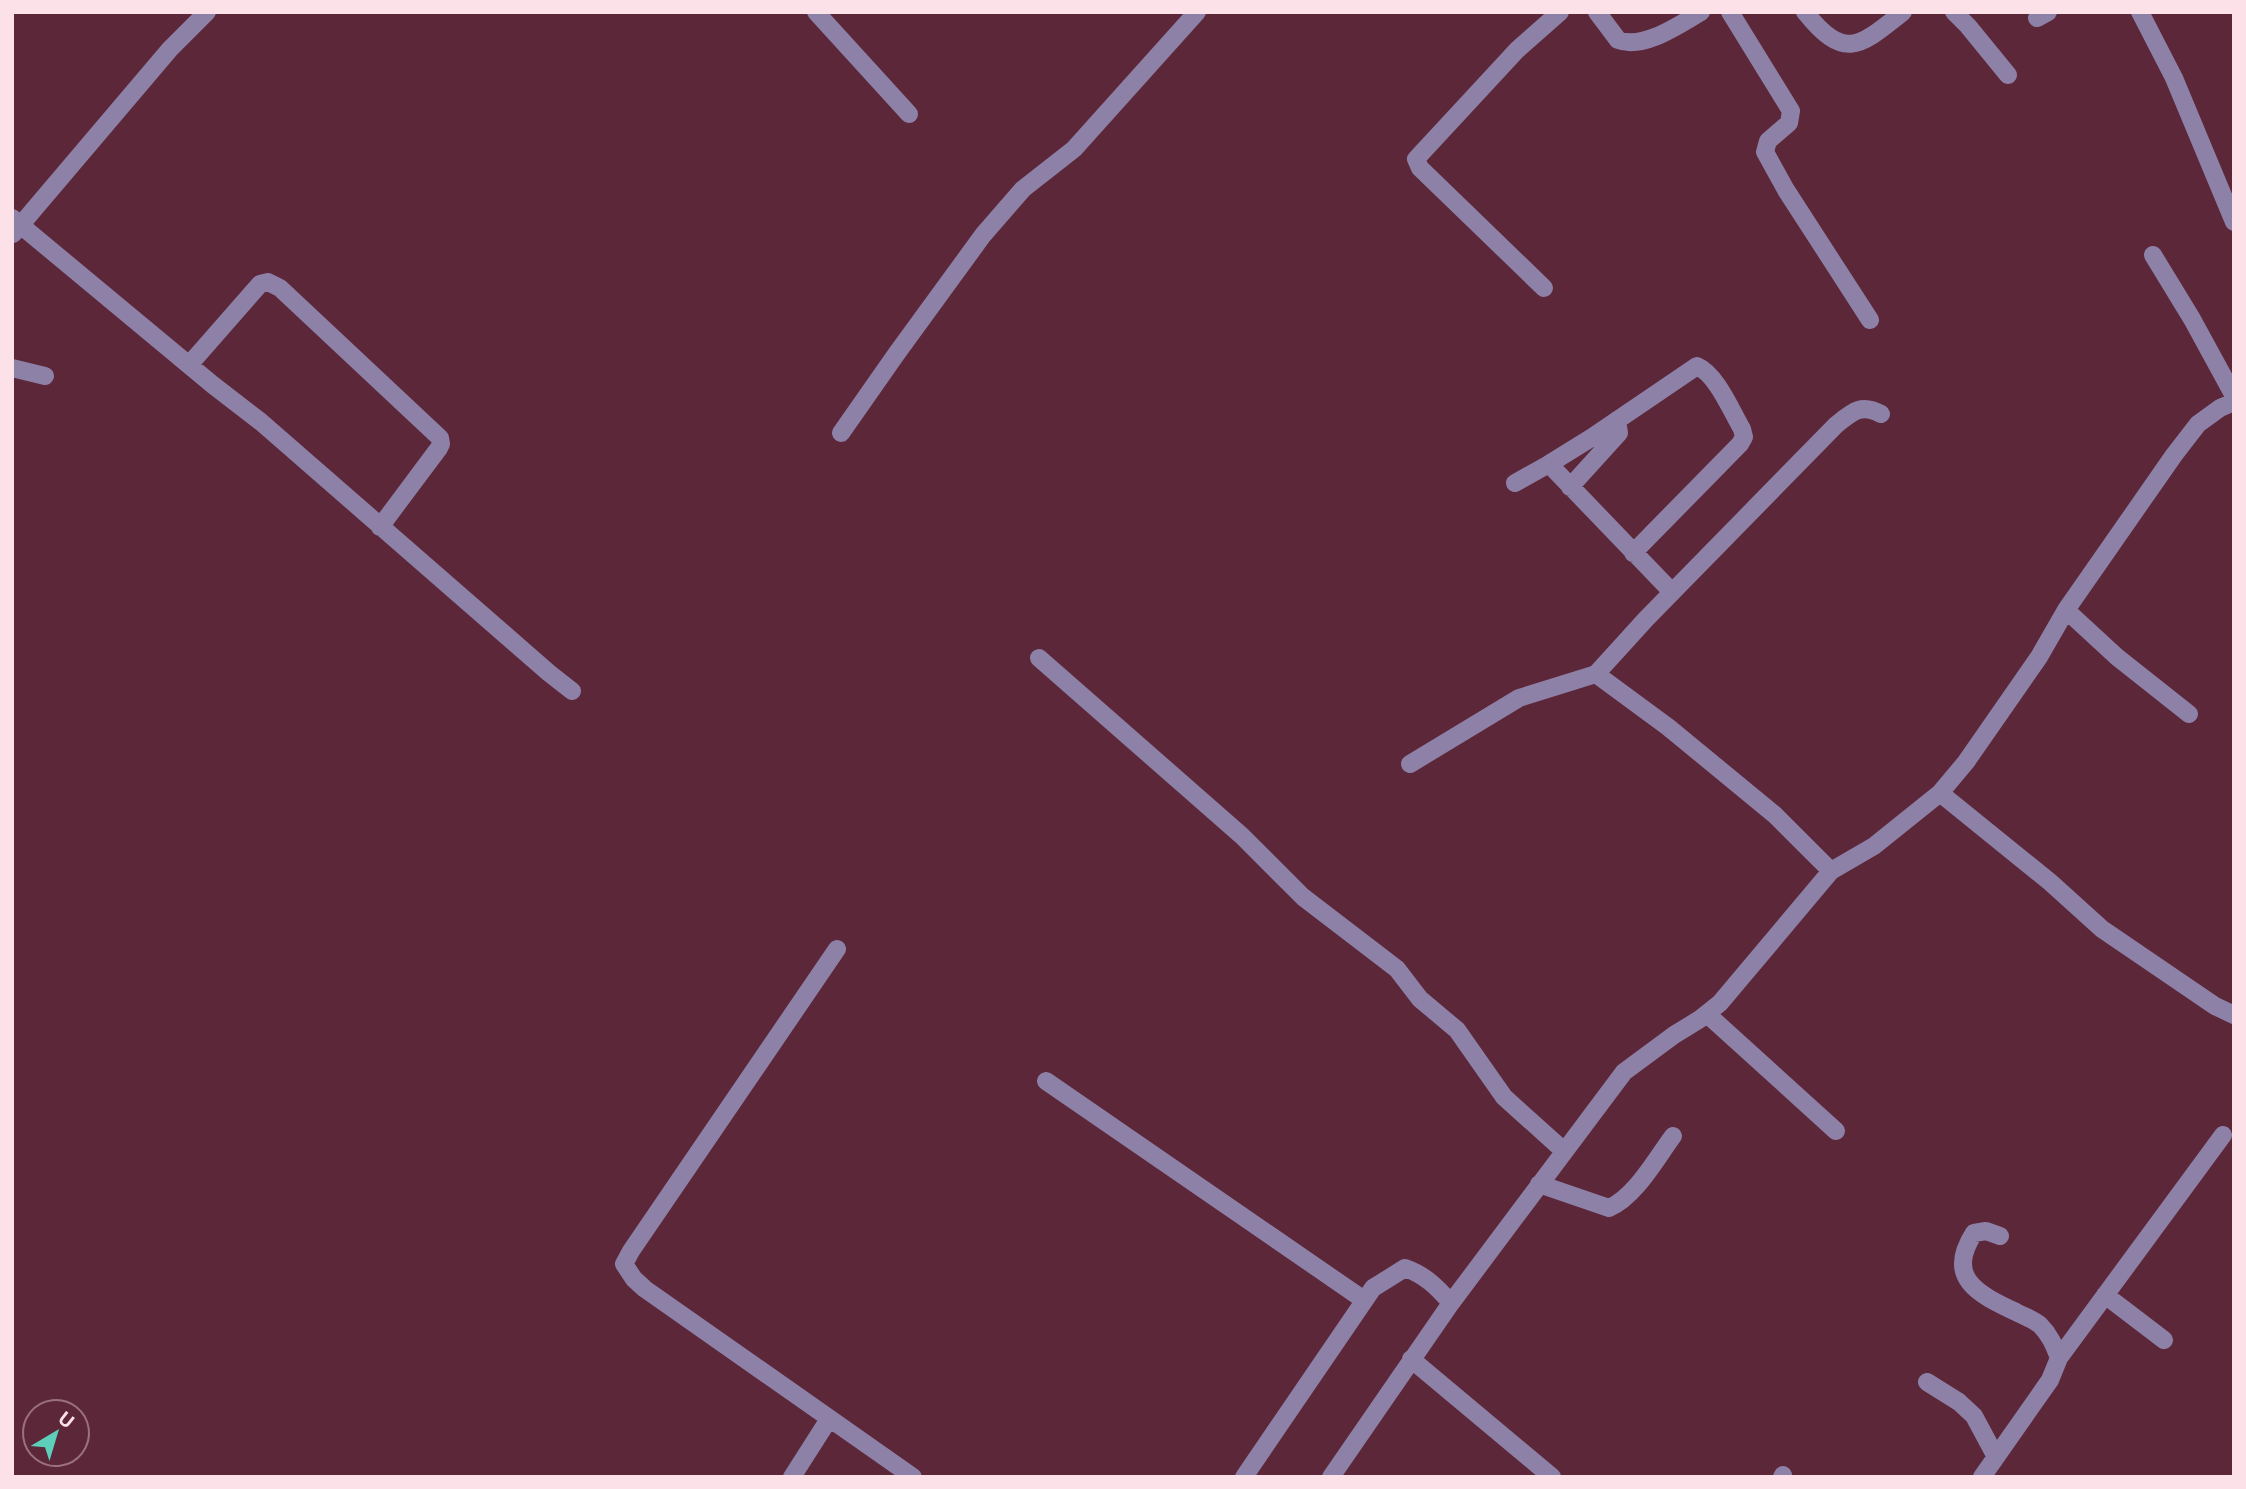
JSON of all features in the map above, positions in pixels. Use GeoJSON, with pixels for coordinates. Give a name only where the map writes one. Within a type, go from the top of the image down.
{"type":"FeatureCollection","features":[{"type":"Feature","properties":{"kind":"street"},"geometry":{"type":"LineString","coordinates":[[206,12],[170,49],[15,226],[261,422],[572,691]]}},
{"type":"Feature","properties":{"kind":"street"},"geometry":{"type":"LineString","coordinates":[[816,12],[909,114]]}},
{"type":"Feature","properties":{"kind":"street"},"geometry":{"type":"LineString","coordinates":[[841,433],[984,235],[1023,189],[1074,149],[1197,12]]}},
{"type":"Feature","properties":{"kind":"street"},"geometry":{"type":"LineString","coordinates":[[1544,288],[1428,177],[1416,159],[1517,50],[1560,12]]}},
{"type":"Feature","properties":{"kind":"street"},"geometry":{"type":"LineString","coordinates":[[1597,12],[1618,40],[1631,42],[1656,37],[1701,12]]}},
{"type":"Feature","properties":{"kind":"street"},"geometry":{"type":"LineString","coordinates":[[1730,12],[1791,111],[1789,123],[1768,141],[1765,152],[1786,190],[1870,320]]}},
{"type":"Feature","properties":{"kind":"street"},"geometry":{"type":"LineString","coordinates":[[1805,12],[1819,30],[1844,44],[1860,43],[1903,12]]}},
{"type":"Feature","properties":{"kind":"street"},"geometry":{"type":"LineString","coordinates":[[1954,12],[2008,75]]}},
{"type":"Feature","properties":{"kind":"street"},"geometry":{"type":"LineString","coordinates":[[2140,12],[2174,78],[2234,222]]}},
{"type":"Feature","properties":{"kind":"street"},"geometry":{"type":"LineString","coordinates":[[1331,1477],[1451,1303],[1624,1072],[1720,1003],[1831,872],[1874,846],[1940,793],[1966,762],[2039,657],[2066,610],[2174,455],[2198,424],[2234,399],[2192,319],[2153,255]]}},
{"type":"Feature","properties":{"kind":"street"},"geometry":{"type":"LineString","coordinates":[[189,365],[260,284],[268,282],[280,288],[440,438],[439,448],[380,527]]}},
{"type":"Feature","properties":{"kind":"street"},"geometry":{"type":"LineString","coordinates":[[1515,483],[1549,464],[1696,366],[1707,372],[1743,434],[1740,444],[1633,552]]}},
{"type":"Feature","properties":{"kind":"street"},"geometry":{"type":"LineString","coordinates":[[12,368],[46,376]]}},
{"type":"Feature","properties":{"kind":"street"},"geometry":{"type":"LineString","coordinates":[[1410,764],[1519,698],[1596,674],[1672,592],[1836,425],[1863,408],[1881,414]]}},
{"type":"Feature","properties":{"kind":"street"},"geometry":{"type":"LineString","coordinates":[[1570,487],[1619,433],[1617,420]]}},
{"type":"Feature","properties":{"kind":"street"},"geometry":{"type":"LineString","coordinates":[[1549,464],[1672,592]]}},
{"type":"Feature","properties":{"kind":"street"},"geometry":{"type":"LineString","coordinates":[[2066,610],[2117,657],[2189,714]]}},
{"type":"Feature","properties":{"kind":"street"},"geometry":{"type":"LineString","coordinates":[[1039,658],[1242,836],[1303,897],[1397,969],[1420,999],[1457,1030],[1504,1097],[1564,1151]]}},
{"type":"Feature","properties":{"kind":"street"},"geometry":{"type":"LineString","coordinates":[[1596,674],[1668,727],[1775,815],[1831,872]]}},
{"type":"Feature","properties":{"kind":"street"},"geometry":{"type":"LineString","coordinates":[[1940,793],[2050,882],[2102,929],[2215,1006],[2234,1015]]}},
{"type":"Feature","properties":{"kind":"street"},"geometry":{"type":"LineString","coordinates":[[837,949],[638,1240],[625,1264],[634,1279],[645,1289],[913,1477]]}},
{"type":"Feature","properties":{"kind":"street"},"geometry":{"type":"LineString","coordinates":[[1707,1014],[1836,1131]]}},
{"type":"Feature","properties":{"kind":"street"},"geometry":{"type":"LineString","coordinates":[[1046,1081],[1364,1300]]}},
{"type":"Feature","properties":{"kind":"street"},"geometry":{"type":"LineString","coordinates":[[1982,1477],[2050,1380],[2059,1358],[2223,1135]]}},
{"type":"Feature","properties":{"kind":"street"},"geometry":{"type":"LineString","coordinates":[[1539,1184],[1609,1208],[1630,1194],[1673,1136]]}},
{"type":"Feature","properties":{"kind":"street"},"geometry":{"type":"LineString","coordinates":[[2000,1236],[1986,1231],[1974,1233],[1965,1251],[1962,1271],[1973,1287],[2038,1323],[2052,1339],[2059,1358]]}},
{"type":"Feature","properties":{"kind":"street"},"geometry":{"type":"LineString","coordinates":[[1244,1477],[1373,1288],[1405,1268],[1419,1272],[1451,1303]]}},
{"type":"Feature","properties":{"kind":"street"},"geometry":{"type":"LineString","coordinates":[[2105,1295],[2164,1340]]}},
{"type":"Feature","properties":{"kind":"street"},"geometry":{"type":"LineString","coordinates":[[1411,1359],[1552,1477]]}},
{"type":"Feature","properties":{"kind":"street"},"geometry":{"type":"LineString","coordinates":[[1927,1382],[1959,1402],[1974,1416],[1996,1457]]}},
{"type":"Feature","properties":{"kind":"street"},"geometry":{"type":"LineString","coordinates":[[792,1477],[830,1419]]}}]}
